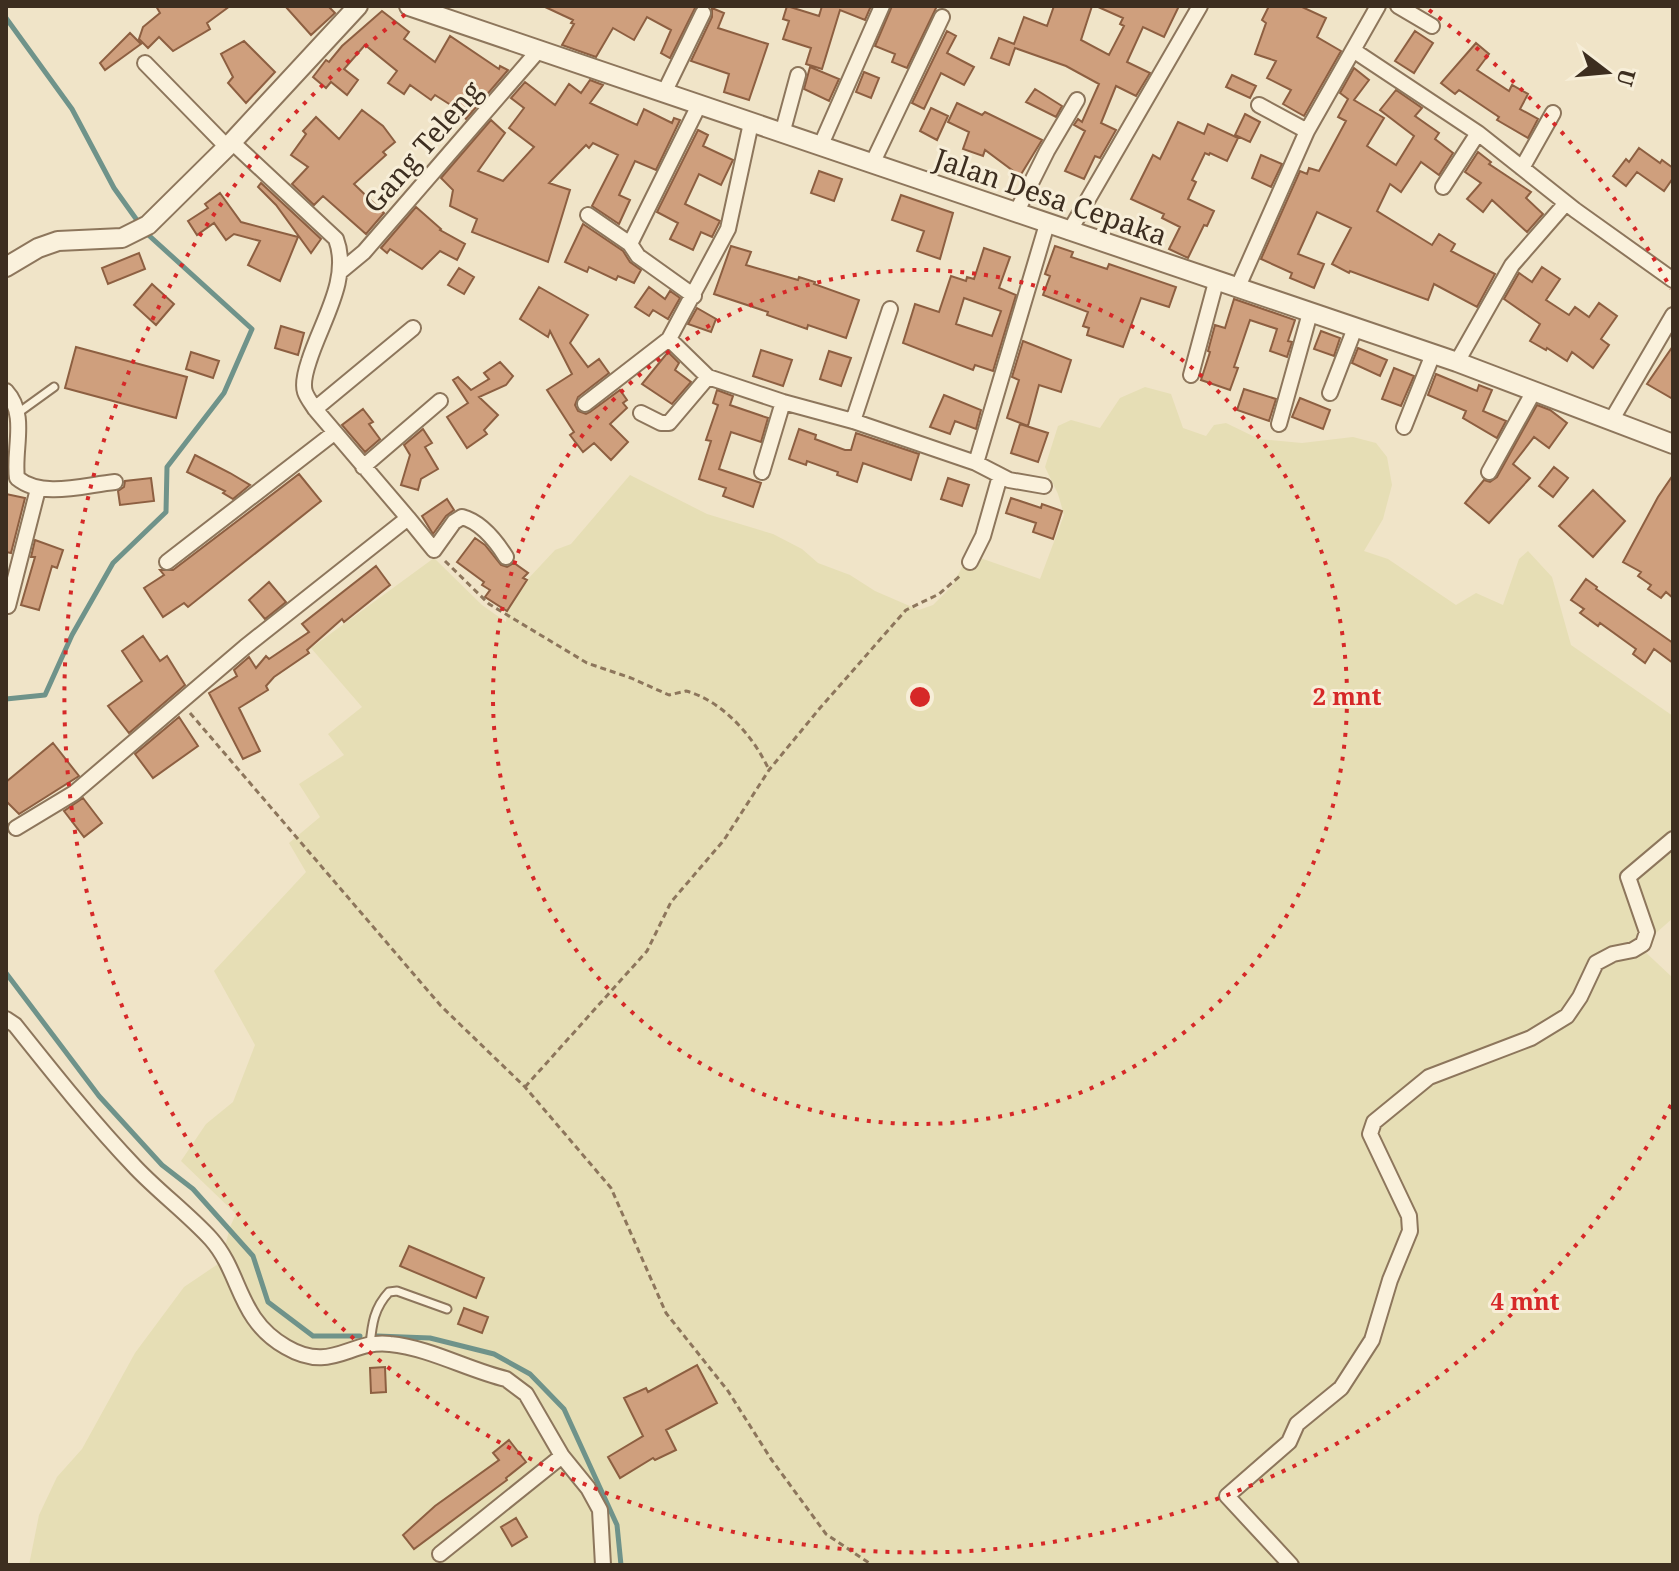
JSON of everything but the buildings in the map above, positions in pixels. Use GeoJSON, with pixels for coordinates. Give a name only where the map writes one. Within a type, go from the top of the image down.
{"type":"FeatureCollection","features":[{"type":"Feature","properties":{"kind":"street"},"geometry":{"type":"LineString","coordinates":[[6,267],[38,248],[58,241],[122,238],[148,225],[230,145],[358,6]]}},
{"type":"Feature","properties":{"kind":"street"},"geometry":{"type":"LineString","coordinates":[[820,147],[882,6]]}},
{"type":"Feature","properties":{"kind":"street"},"geometry":{"type":"LineString","coordinates":[[1069,232],[1200,6]]}},
{"type":"Feature","properties":{"kind":"street"},"geometry":{"type":"LineString","coordinates":[[1237,289],[1307,131],[1378,6]]}},
{"type":"Feature","properties":{"kind":"street"},"geometry":{"type":"LineString","coordinates":[[1398,6],[1432,26]]}},
{"type":"Feature","properties":{"kind":"street","name":"Jalan Desa Cepaka"},"geometry":{"type":"LineString","coordinates":[[419,8],[1457,362],[1673,444]]}},
{"type":"Feature","properties":{"kind":"street"},"geometry":{"type":"LineString","coordinates":[[664,93],[703,13]]}},
{"type":"Feature","properties":{"kind":"street"},"geometry":{"type":"LineString","coordinates":[[872,164],[942,17]]}},
{"type":"Feature","properties":{"kind":"street"},"geometry":{"type":"LineString","coordinates":[[1353,50],[1478,133],[1566,203],[1673,280]]}},
{"type":"Feature","properties":{"kind":"street","name":"Gang Teleng"},"geometry":{"type":"LineString","coordinates":[[341,271],[364,252],[538,51]]}},
{"type":"Feature","properties":{"kind":"street"},"geometry":{"type":"LineString","coordinates":[[145,63],[230,145],[336,239],[341,254],[341,271],[305,375],[305,392],[315,409],[434,550],[454,522],[462,517],[486,532],[506,557]]}},
{"type":"Feature","properties":{"kind":"street"},"geometry":{"type":"LineString","coordinates":[[782,134],[798,75]]}},
{"type":"Feature","properties":{"kind":"street"},"geometry":{"type":"LineString","coordinates":[[1016,213],[1077,100]]}},
{"type":"Feature","properties":{"kind":"street"},"geometry":{"type":"LineString","coordinates":[[630,244],[699,105]]}},
{"type":"Feature","properties":{"kind":"street"},"geometry":{"type":"LineString","coordinates":[[1259,105],[1307,131]]}},
{"type":"Feature","properties":{"kind":"street"},"geometry":{"type":"LineString","coordinates":[[1522,168],[1553,113]]}},
{"type":"Feature","properties":{"kind":"street"},"geometry":{"type":"LineString","coordinates":[[585,404],[669,339],[728,229],[751,123]]}},
{"type":"Feature","properties":{"kind":"street"},"geometry":{"type":"LineString","coordinates":[[1443,187],[1478,133]]}},
{"type":"Feature","properties":{"kind":"street"},"geometry":{"type":"LineString","coordinates":[[1457,362],[1512,265],[1566,203]]}},
{"type":"Feature","properties":{"kind":"street"},"geometry":{"type":"LineString","coordinates":[[588,215],[630,244],[638,256],[694,296]]}},
{"type":"Feature","properties":{"kind":"street"},"geometry":{"type":"LineString","coordinates":[[976,463],[1047,224]]}},
{"type":"Feature","properties":{"kind":"street"},"geometry":{"type":"LineString","coordinates":[[1191,375],[1216,282]]}},
{"type":"Feature","properties":{"kind":"street"},"geometry":{"type":"LineString","coordinates":[[853,421],[890,309]]}},
{"type":"Feature","properties":{"kind":"street"},"geometry":{"type":"LineString","coordinates":[[1279,424],[1310,313]]}},
{"type":"Feature","properties":{"kind":"street"},"geometry":{"type":"LineString","coordinates":[[1611,421],[1673,315]]}},
{"type":"Feature","properties":{"kind":"street"},"geometry":{"type":"LineString","coordinates":[[315,409],[413,328]]}},
{"type":"Feature","properties":{"kind":"street"},"geometry":{"type":"LineString","coordinates":[[1330,393],[1355,328]]}},
{"type":"Feature","properties":{"kind":"street"},"geometry":{"type":"LineString","coordinates":[[669,339],[708,377],[853,421],[976,463],[1000,476],[1044,486]]}},
{"type":"Feature","properties":{"kind":"street"},"geometry":{"type":"LineString","coordinates":[[1404,427],[1433,354]]}},
{"type":"Feature","properties":{"kind":"street"},"geometry":{"type":"LineString","coordinates":[[641,413],[661,423],[669,423],[708,377]]}},
{"type":"Feature","properties":{"kind":"street"},"geometry":{"type":"LineString","coordinates":[[6,391],[18,413],[17,478],[38,489],[115,482]]}},
{"type":"Feature","properties":{"kind":"street"},"geometry":{"type":"LineString","coordinates":[[1489,472],[1534,391]]}},
{"type":"Feature","properties":{"kind":"street"},"geometry":{"type":"LineString","coordinates":[[363,467],[440,401]]}},
{"type":"Feature","properties":{"kind":"street"},"geometry":{"type":"LineString","coordinates":[[762,472],[783,402]]}},
{"type":"Feature","properties":{"kind":"street"},"geometry":{"type":"LineString","coordinates":[[167,562],[334,433]]}},
{"type":"Feature","properties":{"kind":"street"},"geometry":{"type":"LineString","coordinates":[[970,562],[983,536],[1000,476]]}},
{"type":"Feature","properties":{"kind":"street"},"geometry":{"type":"LineString","coordinates":[[8,606],[38,489]]}},
{"type":"Feature","properties":{"kind":"street"},"geometry":{"type":"LineString","coordinates":[[16,828],[74,793],[245,647],[408,518]]}},
{"type":"Feature","properties":{"kind":"street"},"geometry":{"type":"LineString","coordinates":[[1291,1565],[1227,1496],[1289,1442],[1297,1424],[1341,1388],[1372,1340],[1390,1280],[1410,1231],[1409,1216],[1370,1134],[1374,1122],[1429,1077],[1531,1038],[1567,1016],[1596,963],[1643,944],[1647,932],[1628,877],[1673,839]]}},
{"type":"Feature","properties":{"kind":"street"},"geometry":{"type":"LineString","coordinates":[[6,1019],[15,1025],[85,1113],[137,1169],[212,1240],[223,1256],[244,1305],[285,1347],[320,1358],[335,1357],[370,1345],[387,1343],[407,1346],[513,1382],[526,1394],[562,1456],[588,1488],[600,1510],[603,1565]]}},
{"type":"Feature","properties":{"kind":"street"},"geometry":{"type":"LineString","coordinates":[[440,1554],[562,1456]]}},
{"type":"Feature","properties":{"kind":"lane"},"geometry":{"type":"LineString","coordinates":[[18,413],[54,387]]}},
{"type":"Feature","properties":{"kind":"lane"},"geometry":{"type":"LineString","coordinates":[[370,1345],[377,1307],[389,1292],[397,1291],[447,1309]]}},
{"type":"Feature","properties":{"kind":"path"},"geometry":{"type":"LineString","coordinates":[[434,550],[489,604],[587,663],[631,678],[656,691],[674,695],[686,691],[708,701],[725,713],[759,747],[769,770]]}},
{"type":"Feature","properties":{"kind":"path"},"geometry":{"type":"LineString","coordinates":[[525,1087],[647,951],[671,902],[724,840],[769,770],[898,618],[916,603],[939,594],[970,562]]}},
{"type":"Feature","properties":{"kind":"path"},"geometry":{"type":"LineString","coordinates":[[181,702],[441,1006],[525,1087],[611,1188],[666,1313],[728,1391],[771,1459],[826,1534],[872,1565]]}},
{"type":"Feature","properties":{"kind":"shaded area"},"geometry":{"type":"Polygon","coordinates":[[[1145,387],[1171,394],[1183,428],[1206,436],[1214,425],[1226,423],[1259,439],[1302,443],[1353,437],[1376,443],[1387,457],[1392,485],[1383,519],[1364,551],[1388,559],[1456,605],[1476,593],[1503,605],[1519,559],[1528,551],[1552,577],[1571,645],[1673,716],[1673,918],[1640,947],[1673,978],[1673,1565],[29,1565],[39,1515],[57,1477],[82,1449],[135,1353],[184,1287],[221,1262],[236,1214],[181,1161],[206,1124],[233,1102],[255,1045],[214,971],[306,872],[289,843],[320,817],[299,784],[344,755],[328,734],[362,707],[311,648],[434,558],[482,605],[506,622],[507,611],[527,580],[555,550],[571,544],[630,475],[707,514],[773,534],[802,549],[818,563],[850,575],[875,591],[919,610],[933,605],[952,586],[969,554],[1040,579],[1064,515],[1045,467],[1058,426],[1071,420],[1100,428],[1120,398],[1145,387]]]}},
{"type":"Feature","properties":{"kind":"waterway"},"geometry":{"type":"LineString","coordinates":[[6,18],[72,109],[114,188],[139,223]]}},
{"type":"Feature","properties":{"kind":"waterway"},"geometry":{"type":"LineString","coordinates":[[6,699],[45,695],[72,635],[113,563],[166,512],[167,467],[224,393],[252,329],[144,231]]}},
{"type":"Feature","properties":{"kind":"waterway"},"geometry":{"type":"LineString","coordinates":[[6,973],[99,1096],[162,1165],[193,1189],[253,1256],[268,1302],[313,1336],[360,1336]]}},
{"type":"Feature","properties":{"kind":"waterway"},"geometry":{"type":"LineString","coordinates":[[377,1336],[430,1338],[494,1354],[530,1374],[564,1409],[617,1525],[621,1565]]}}]}
